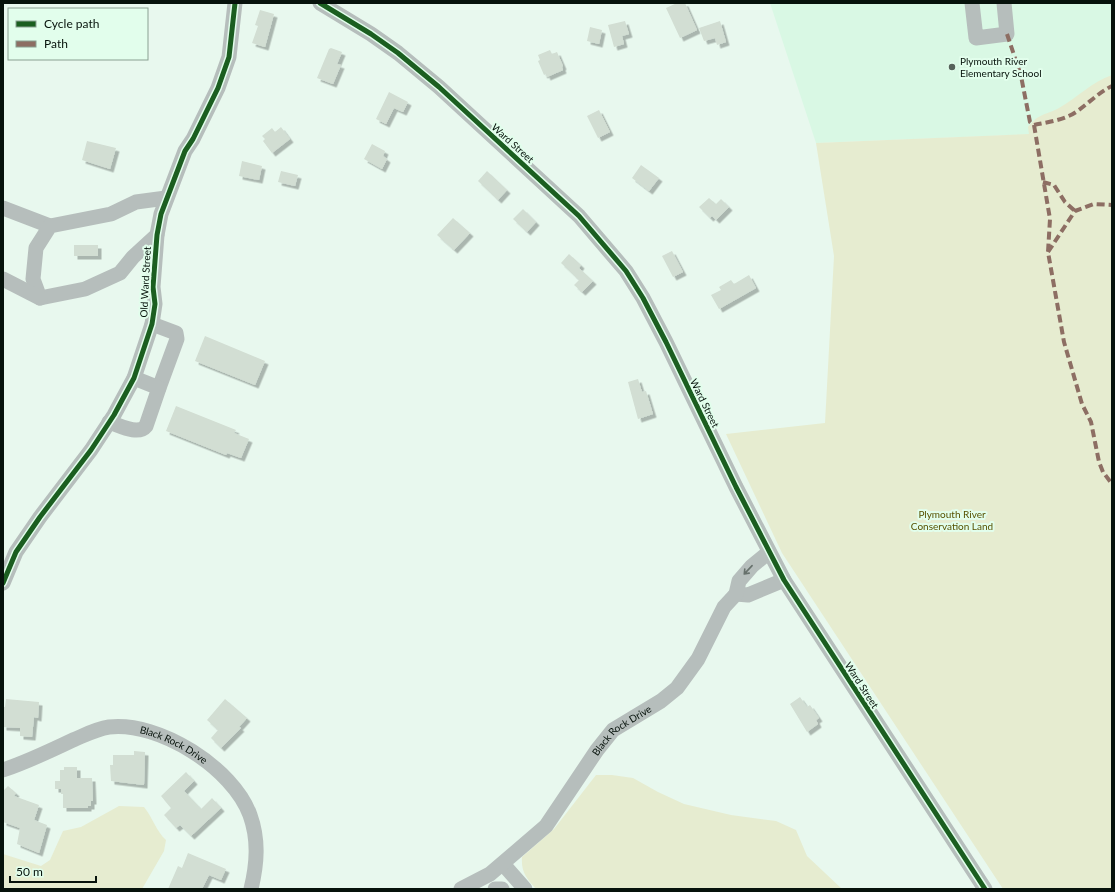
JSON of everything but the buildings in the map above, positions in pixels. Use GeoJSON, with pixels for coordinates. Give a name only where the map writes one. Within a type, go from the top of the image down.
{"type":"FeatureCollection","features":[{"type":"Feature","properties":{"kind":"street","name":"Old Ward Street"},"geometry":{"type":"LineString","coordinates":[[3,583],[16,552],[32,528],[91,450],[134,378],[152,324],[155,304],[153,286],[160,214],[185,151],[193,139],[218,88],[229,57],[235,3]]}},
{"type":"Feature","properties":{"kind":"street","name":"Ward Street"},"geometry":{"type":"LineString","coordinates":[[320,3],[371,34],[398,53],[439,87],[579,216],[606,246],[643,298],[784,580],[985,889]]}},
{"type":"Feature","properties":{"kind":"street"},"geometry":{"type":"LineString","coordinates":[[972,3],[976,38],[1007,34],[1004,3]]}},
{"type":"Feature","properties":{"kind":"street"},"geometry":{"type":"LineString","coordinates":[[3,208],[50,226],[111,214],[136,202],[166,198]]}},
{"type":"Feature","properties":{"kind":"street"},"geometry":{"type":"LineString","coordinates":[[40,298],[32,279],[36,248],[50,226]]}},
{"type":"Feature","properties":{"kind":"street"},"geometry":{"type":"LineString","coordinates":[[3,279],[40,298],[85,289],[120,273],[133,257],[157,235]]}},
{"type":"Feature","properties":{"kind":"street"},"geometry":{"type":"LineString","coordinates":[[109,422],[137,431],[143,430],[177,339],[176,333],[152,324]]}},
{"type":"Feature","properties":{"kind":"street"},"geometry":{"type":"LineString","coordinates":[[134,378],[159,388]]}},
{"type":"Feature","properties":{"kind":"street","name":"Black Rock Drive"},"geometry":{"type":"LineString","coordinates":[[462,889],[490,874],[546,826],[597,750],[613,730],[660,701],[677,688],[698,659],[724,607],[736,594],[739,580],[752,566],[769,552]]}},
{"type":"Feature","properties":{"kind":"street"},"geometry":{"type":"LineString","coordinates":[[736,594],[748,595],[784,580]]}},
{"type":"Feature","properties":{"kind":"street","name":"Black Rock Drive"},"geometry":{"type":"LineString","coordinates":[[3,770],[92,731],[109,727],[140,728],[160,734],[177,742],[203,758],[231,783],[243,799],[255,833],[257,851],[256,869],[251,889]]}},
{"type":"Feature","properties":{"kind":"street"},"geometry":{"type":"LineString","coordinates":[[503,864],[525,889]]}},
{"type":"Feature","properties":{"kind":"street"},"geometry":{"type":"LineString","coordinates":[[495,889],[502,889]]}},
{"type":"Feature","properties":{"kind":"shaded area","name":"Plymouth River Elementary School"},"geometry":{"type":"Polygon","coordinates":[[[770,3],[1112,3],[1112,131],[816,143],[770,3]]]}},
{"type":"Feature","properties":{"kind":"green space","name":"Plymouth River Conservation Land"},"geometry":{"type":"Polygon","coordinates":[[[1112,75],[1112,889],[1003,889],[782,553],[726,434],[825,423],[834,256],[816,143],[1029,134],[1028,127],[1036,119],[1066,104],[1091,86],[1112,75]]]}},
{"type":"Feature","properties":{"kind":"green space"},"geometry":{"type":"Polygon","coordinates":[[[596,775],[612,775],[633,778],[684,804],[731,815],[776,821],[796,830],[807,856],[842,889],[536,889],[523,871],[522,857],[554,829],[596,775]]]}},
{"type":"Feature","properties":{"kind":"green space"},"geometry":{"type":"Polygon","coordinates":[[[119,806],[144,807],[166,840],[164,851],[142,889],[3,889],[3,854],[41,866],[50,860],[63,831],[81,827],[119,806]]]}},
{"type":"Feature","properties":{"kind":"marked path"},"geometry":{"type":"LineString","coordinates":[[1007,34],[1021,76],[1030,122],[1034,125],[1071,115],[1112,86]]}},
{"type":"Feature","properties":{"kind":"marked path"},"geometry":{"type":"LineString","coordinates":[[1034,125],[1050,219],[1048,252],[1064,342],[1082,404],[1091,422],[1099,462],[1103,472],[1112,484]]}},
{"type":"Feature","properties":{"kind":"marked path"},"geometry":{"type":"LineString","coordinates":[[1043,182],[1054,185],[1065,202],[1075,211]]}},
{"type":"Feature","properties":{"kind":"marked path"},"geometry":{"type":"LineString","coordinates":[[1048,252],[1075,211],[1094,204],[1112,205]]}},
{"type":"Feature","properties":{"kind":"cycle path"},"geometry":{"type":"LineString","coordinates":[[3,583],[16,552],[40,517],[91,450],[114,415],[134,378],[152,324],[155,304],[153,287],[157,235],[161,214],[185,151],[193,139],[218,88],[229,57],[235,3]]}},
{"type":"Feature","properties":{"kind":"cycle path"},"geometry":{"type":"LineString","coordinates":[[320,3],[371,34],[398,53],[439,87],[579,216],[626,271],[643,298],[666,342],[736,487],[784,580],[985,889]]}},
{"type":"Feature","properties":{"kind":"place","name":"Plymouth River Elementary School"},"geometry":{"type":"Point","coordinates":[952,67]}}]}
